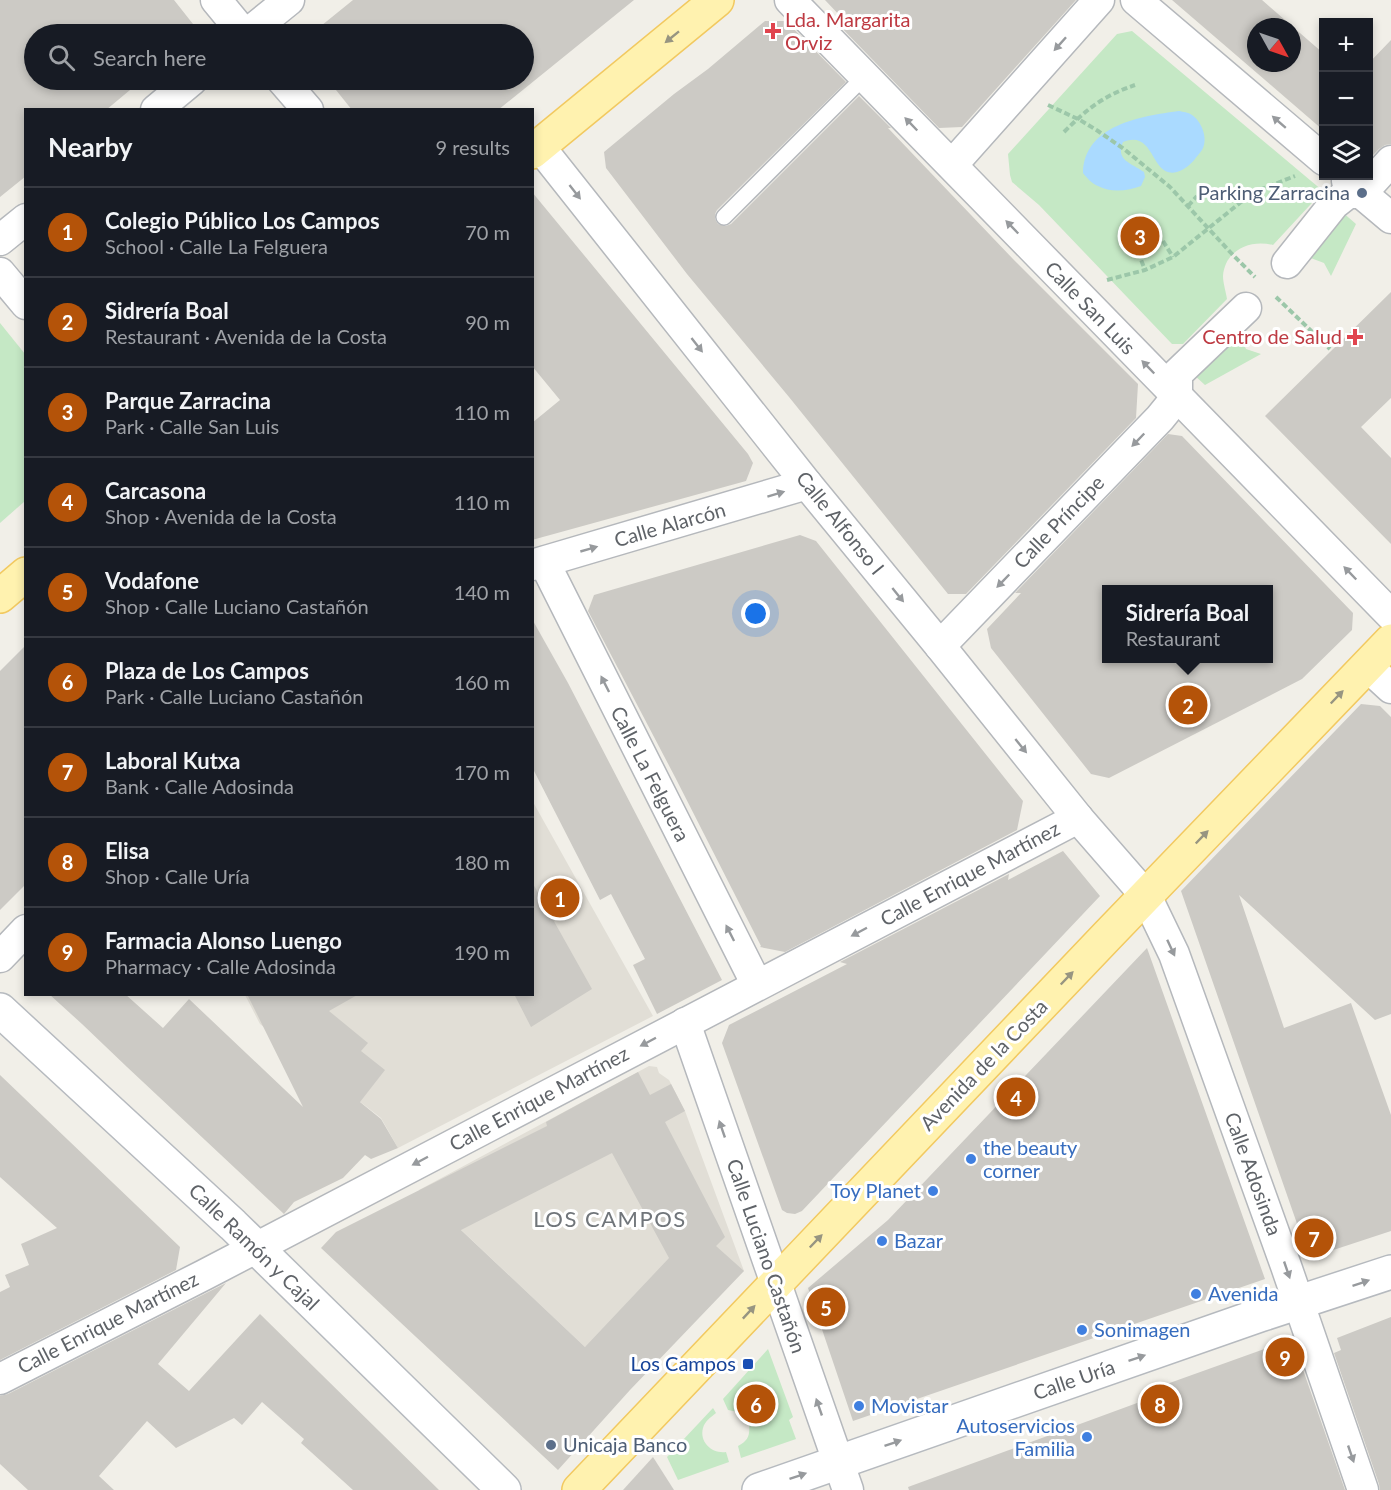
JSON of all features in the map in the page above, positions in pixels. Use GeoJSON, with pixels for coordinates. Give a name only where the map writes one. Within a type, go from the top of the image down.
{"type":"FeatureCollection","features":[{"type":"Feature","properties":{"kind":"main road"},"geometry":{"type":"LineString","coordinates":[[536,149],[717,0]]}},
{"type":"Feature","properties":{"kind":"main road"},"geometry":{"type":"LineString","coordinates":[[0,596],[24,576]]}},
{"type":"Feature","properties":{"kind":"main road","name":"Avenida de la Costa"},"geometry":{"type":"LineString","coordinates":[[579,1490],[1391,641]]}},
{"type":"Feature","properties":{"kind":"main road","name":"Calle Ramón y Cajal"},"geometry":{"type":"LineString","coordinates":[[0,1010],[255,1247],[504,1490]]}},
{"type":"Feature","properties":{"kind":"main road","name":"Calle Uría"},"geometry":{"type":"LineString","coordinates":[[759,1490],[843,1476],[1298,1302],[1391,1272]]}},
{"type":"Feature","properties":{"kind":"street"},"geometry":{"type":"LineString","coordinates":[[216,0],[237,24]]}},
{"type":"Feature","properties":{"kind":"street"},"geometry":{"type":"LineString","coordinates":[[259,24],[289,0]]}},
{"type":"Feature","properties":{"kind":"street","name":"Calle San Luis"},"geometry":{"type":"LineString","coordinates":[[790,0],[1391,615]]}},
{"type":"Feature","properties":{"kind":"street"},"geometry":{"type":"LineString","coordinates":[[952,165],[1099,0]]}},
{"type":"Feature","properties":{"kind":"street"},"geometry":{"type":"LineString","coordinates":[[1136,0],[1312,167]]}},
{"type":"Feature","properties":{"kind":"street"},"geometry":{"type":"LineString","coordinates":[[158,108],[180,90]]}},
{"type":"Feature","properties":{"kind":"street"},"geometry":{"type":"LineString","coordinates":[[291,90],[306,108]]}},
{"type":"Feature","properties":{"kind":"street","name":"Calle Alfonso I"},"geometry":{"type":"LineString","coordinates":[[536,149],[1078,818],[1146,896]]}},
{"type":"Feature","properties":{"kind":"street"},"geometry":{"type":"LineString","coordinates":[[1287,263],[1334,204],[1348,193],[1351,184],[1391,161]]}},
{"type":"Feature","properties":{"kind":"street"},"geometry":{"type":"LineString","coordinates":[[1351,184],[1391,218]]}},
{"type":"Feature","properties":{"kind":"street"},"geometry":{"type":"LineString","coordinates":[[0,240],[24,221]]}},
{"type":"Feature","properties":{"kind":"street"},"geometry":{"type":"LineString","coordinates":[[0,273],[24,302]]}},
{"type":"Feature","properties":{"kind":"street"},"geometry":{"type":"LineString","coordinates":[[1177,397],[1178,374],[1245,294]]}},
{"type":"Feature","properties":{"kind":"street","name":"Calle Príncipe"},"geometry":{"type":"LineString","coordinates":[[940,646],[1177,397]]}},
{"type":"Feature","properties":{"kind":"street","name":"Calle Alarcón"},"geometry":{"type":"LineString","coordinates":[[538,564],[807,484]]}},
{"type":"Feature","properties":{"kind":"street","name":"Calle La Felguera"},"geometry":{"type":"LineString","coordinates":[[538,564],[757,985]]}},
{"type":"Feature","properties":{"kind":"street"},"geometry":{"type":"LineString","coordinates":[[1367,666],[1391,688]]}},
{"type":"Feature","properties":{"kind":"street","name":"Calle Enrique Martínez"},"geometry":{"type":"LineString","coordinates":[[0,1378],[1078,818]]}},
{"type":"Feature","properties":{"kind":"street","name":"Calle Adosinda"},"geometry":{"type":"LineString","coordinates":[[1146,896],[1174,954],[1363,1490]]}},
{"type":"Feature","properties":{"kind":"street"},"geometry":{"type":"LineString","coordinates":[[0,957],[24,932]]}},
{"type":"Feature","properties":{"kind":"street","name":"Calle Luciano Castañón"},"geometry":{"type":"LineString","coordinates":[[685,1023],[843,1476]]}},
{"type":"Feature","properties":{"kind":"lane"},"geometry":{"type":"LineString","coordinates":[[724,217],[864,76]]}},
{"type":"Feature","properties":{"kind":"path"},"geometry":{"type":"LineString","coordinates":[[1064,132],[1089,107],[1104,97],[1135,85]]}},
{"type":"Feature","properties":{"kind":"path"},"geometry":{"type":"LineString","coordinates":[[1045,104],[1077,118],[1124,149],[1170,187],[1259,280]]}},
{"type":"Feature","properties":{"kind":"path"},"geometry":{"type":"LineString","coordinates":[[1100,282],[1145,270],[1173,256],[1241,202],[1262,189],[1312,167]]}},
{"type":"Feature","properties":{"kind":"path"},"geometry":{"type":"LineString","coordinates":[[1188,206],[1197,196]]}},
{"type":"Feature","properties":{"kind":"path"},"geometry":{"type":"LineString","coordinates":[[1162,241],[1173,256]]}},
{"type":"Feature","properties":{"kind":"path"},"geometry":{"type":"LineString","coordinates":[[1138,252],[1145,270]]}},
{"type":"Feature","properties":{"kind":"path"},"geometry":{"type":"LineString","coordinates":[[1245,294],[1251,273]]}},
{"type":"Feature","properties":{"kind":"path"},"geometry":{"type":"LineString","coordinates":[[1275,296],[1330,349]]}},
{"type":"Feature","properties":{"kind":"shaded area"},"geometry":{"type":"Polygon","coordinates":[[[534,804],[653,1016],[398,1148],[381,1118],[260,1024],[246,996],[534,996],[534,804]]]}},
{"type":"Feature","properties":{"kind":"shaded area"},"geometry":{"type":"Polygon","coordinates":[[[649,1066],[657,1067],[659,1073],[669,1080],[685,1111],[744,1271],[585,1347],[419,1190],[649,1066]]]}},
{"type":"Feature","properties":{"kind":"green space"},"geometry":{"type":"Polygon","coordinates":[[[1132,31],[1323,191],[1273,245],[1248,245],[1228,259],[1223,276],[1227,299],[1183,344],[1172,344],[1039,205],[1012,182],[1010,175],[1008,154],[1117,34],[1132,31]]]}},
{"type":"Feature","properties":{"kind":"green space"},"geometry":{"type":"Polygon","coordinates":[[[1341,211],[1356,224],[1331,276],[1324,263],[1308,257],[1341,211]]]}},
{"type":"Feature","properties":{"kind":"green space"},"geometry":{"type":"Polygon","coordinates":[[[1245,319],[1240,336],[1246,349],[1261,354],[1205,385],[1194,375],[1245,319]]]}},
{"type":"Feature","properties":{"kind":"green space"},"geometry":{"type":"Polygon","coordinates":[[[0,323],[24,353],[24,502],[0,523],[0,323]]]}},
{"type":"Feature","properties":{"kind":"green space"},"geometry":{"type":"Polygon","coordinates":[[[768,1349],[793,1417],[789,1420],[796,1439],[741,1458],[738,1446],[748,1437],[749,1423],[738,1412],[728,1410],[723,1399],[768,1349]]]}},
{"type":"Feature","properties":{"kind":"green space"},"geometry":{"type":"Polygon","coordinates":[[[713,1408],[716,1413],[704,1426],[703,1438],[712,1449],[726,1452],[729,1462],[678,1480],[667,1457],[713,1408]]]}},
{"type":"Feature","properties":{"kind":"water"},"geometry":{"type":"Polygon","coordinates":[[[1179,111],[1189,113],[1195,118],[1201,125],[1205,139],[1202,151],[1184,169],[1168,172],[1162,168],[1142,142],[1134,140],[1123,142],[1121,153],[1126,160],[1144,172],[1145,177],[1141,186],[1125,190],[1108,190],[1094,184],[1083,173],[1086,157],[1093,144],[1104,134],[1132,120],[1179,111]]]}},
{"type":"Feature","properties":{"kind":"building"},"geometry":{"type":"Polygon","coordinates":[[[0,0],[174,0],[193,24],[24,24],[24,90],[130,90],[108,108],[24,108],[24,178],[0,197],[0,0]]]}},
{"type":"Feature","properties":{"kind":"building"},"geometry":{"type":"Polygon","coordinates":[[[353,0],[634,0],[534,81],[534,24],[323,24],[353,0]]]}},
{"type":"Feature","properties":{"kind":"building"},"geometry":{"type":"Polygon","coordinates":[[[825,0],[1076,0],[962,127],[939,128],[833,19],[843,19],[825,0]]]}},
{"type":"Feature","properties":{"kind":"building"},"geometry":{"type":"Polygon","coordinates":[[[1172,0],[1262,0],[1283,18],[1247,18],[1247,65],[1172,0]]]}},
{"type":"Feature","properties":{"kind":"building"},"geometry":{"type":"Polygon","coordinates":[[[765,21],[786,21],[846,82],[717,210],[715,219],[718,224],[726,226],[731,224],[859,96],[1013,259],[1138,384],[1136,418],[966,594],[948,594],[687,274],[606,168],[604,152],[765,21]]]}},
{"type":"Feature","properties":{"kind":"building"},"geometry":{"type":"Polygon","coordinates":[[[1301,34],[1319,50],[1319,127],[1256,72],[1301,72],[1301,34]]]}},
{"type":"Feature","properties":{"kind":"building"},"geometry":{"type":"Polygon","coordinates":[[[1391,40],[1391,144],[1385,145],[1373,155],[1373,72],[1373,59],[1391,40]]]}},
{"type":"Feature","properties":{"kind":"building"},"geometry":{"type":"Polygon","coordinates":[[[336,90],[523,90],[500,108],[350,108],[336,90]]]}},
{"type":"Feature","properties":{"kind":"building"},"geometry":{"type":"Polygon","coordinates":[[[534,194],[748,454],[753,463],[746,481],[534,539],[534,421],[560,400],[534,368],[534,194]]]}},
{"type":"Feature","properties":{"kind":"building"},"geometry":{"type":"Polygon","coordinates":[[[1391,292],[1391,398],[1361,427],[1391,458],[1391,544],[1265,416],[1391,292]]]}},
{"type":"Feature","properties":{"kind":"building"},"geometry":{"type":"Polygon","coordinates":[[[1168,434],[1182,436],[1353,613],[1352,630],[1302,679],[1109,778],[1091,774],[991,648],[987,629],[1021,593],[1015,593],[1168,434]]]}},
{"type":"Feature","properties":{"kind":"building"},"geometry":{"type":"Polygon","coordinates":[[[800,535],[816,541],[1023,801],[1017,830],[785,952],[760,947],[675,777],[588,611],[594,595],[800,535]]]}},
{"type":"Feature","properties":{"kind":"building"},"geometry":{"type":"Polygon","coordinates":[[[534,623],[568,683],[722,980],[657,1014],[633,965],[645,959],[611,894],[600,900],[534,771],[534,623]]]}},
{"type":"Feature","properties":{"kind":"building"},"geometry":{"type":"Polygon","coordinates":[[[24,647],[24,886],[0,910],[0,671],[24,647]]]}},
{"type":"Feature","properties":{"kind":"building"},"geometry":{"type":"Polygon","coordinates":[[[1361,704],[1380,706],[1391,717],[1391,1014],[1375,1020],[1239,895],[1284,1028],[1351,1003],[1391,1115],[1391,1231],[1309,1258],[1181,891],[1361,704]]]}},
{"type":"Feature","properties":{"kind":"building"},"geometry":{"type":"Polygon","coordinates":[[[1063,851],[1100,896],[802,1211],[795,1214],[782,1210],[722,1043],[729,1025],[847,964],[840,962],[1009,874],[1008,880],[1063,851]]]}},
{"type":"Feature","properties":{"kind":"building"},"geometry":{"type":"Polygon","coordinates":[[[534,886],[592,989],[531,1027],[515,996],[534,996],[534,886]]]}},
{"type":"Feature","properties":{"kind":"building"},"geometry":{"type":"Polygon","coordinates":[[[1147,948],[1265,1279],[853,1421],[808,1288],[888,1220],[1147,948]]]}},
{"type":"Feature","properties":{"kind":"building"},"geometry":{"type":"Polygon","coordinates":[[[51,996],[127,996],[163,1028],[189,999],[303,1107],[248,996],[355,996],[329,1011],[368,1043],[361,1051],[385,1070],[360,1102],[381,1119],[398,1148],[371,1159],[365,1155],[343,1178],[294,1202],[284,1214],[51,996]]]}},
{"type":"Feature","properties":{"kind":"building"},"geometry":{"type":"Polygon","coordinates":[[[638,1072],[650,1095],[671,1084],[685,1111],[665,1122],[725,1237],[716,1246],[744,1271],[630,1390],[558,1470],[321,1248],[336,1232],[547,1126],[546,1122],[638,1072]],[[612,1153],[461,1230],[585,1347],[669,1258],[612,1153]]]}},
{"type":"Feature","properties":{"kind":"building"},"geometry":{"type":"Polygon","coordinates":[[[0,1075],[180,1247],[176,1270],[0,1360],[0,1292],[10,1287],[5,1275],[29,1265],[21,1244],[57,1228],[0,1177],[0,1075]]]}},
{"type":"Feature","properties":{"kind":"building"},"geometry":{"type":"Polygon","coordinates":[[[226,1283],[158,1364],[189,1391],[260,1314],[439,1490],[353,1490],[301,1443],[304,1439],[262,1402],[242,1425],[234,1418],[176,1448],[147,1421],[99,1476],[114,1490],[28,1490],[0,1464],[0,1396],[226,1283]]]}},
{"type":"Feature","properties":{"kind":"building"},"geometry":{"type":"Polygon","coordinates":[[[1391,1317],[1391,1490],[1380,1490],[1334,1353],[1341,1350],[1337,1338],[1391,1317]]]}},
{"type":"Feature","properties":{"kind":"building"},"geometry":{"type":"Polygon","coordinates":[[[1287,1341],[1296,1366],[1301,1364],[1345,1490],[909,1490],[908,1487],[1167,1392],[1164,1385],[1287,1341]]]}},
{"type":"Feature","properties":{"kind":"building"},"geometry":{"type":"Polygon","coordinates":[[[653,1457],[674,1490],[623,1490],[653,1457]]]}},
{"type":"Feature","properties":{"kind":"place","name":"Lda. Margarita Orviz"},"geometry":{"type":"Point","coordinates":[773,31]}},
{"type":"Feature","properties":{"kind":"place","name":"Parking Zarracina"},"geometry":{"type":"Point","coordinates":[1362,193]}},
{"type":"Feature","properties":{"kind":"place","name":"Parque Zarracina"},"geometry":{"type":"Point","coordinates":[1140,236]}},
{"type":"Feature","properties":{"kind":"place","name":"Centro de Salud"},"geometry":{"type":"Point","coordinates":[1355,337]}},
{"type":"Feature","properties":{"kind":"place","name":"Sidrería Boal"},"geometry":{"type":"Point","coordinates":[1188,705]}},
{"type":"Feature","properties":{"kind":"place","name":"Colegio Público Los Campos"},"geometry":{"type":"Point","coordinates":[560,898]}},
{"type":"Feature","properties":{"kind":"place","name":"Carcasona"},"geometry":{"type":"Point","coordinates":[1016,1097]}},
{"type":"Feature","properties":{"kind":"place","name":"the beauty corner"},"geometry":{"type":"Point","coordinates":[971,1159]}},
{"type":"Feature","properties":{"kind":"place","name":"Toy Planet"},"geometry":{"type":"Point","coordinates":[933,1191]}},
{"type":"Feature","properties":{"kind":"place","name":"Laboral Kutxa"},"geometry":{"type":"Point","coordinates":[1314,1238]}},
{"type":"Feature","properties":{"kind":"place","name":"Bazar"},"geometry":{"type":"Point","coordinates":[882,1241]}},
{"type":"Feature","properties":{"kind":"place","name":"Avenida"},"geometry":{"type":"Point","coordinates":[1196,1294]}},
{"type":"Feature","properties":{"kind":"place","name":"Vodafone"},"geometry":{"type":"Point","coordinates":[826,1307]}},
{"type":"Feature","properties":{"kind":"place","name":"Sonimagen"},"geometry":{"type":"Point","coordinates":[1082,1330]}},
{"type":"Feature","properties":{"kind":"place","name":"Farmacia Alonso Luengo"},"geometry":{"type":"Point","coordinates":[1285,1357]}},
{"type":"Feature","properties":{"kind":"place","name":"Los Campos"},"geometry":{"type":"Point","coordinates":[748,1364]}},
{"type":"Feature","properties":{"kind":"place","name":"Plaza de Los Campos"},"geometry":{"type":"Point","coordinates":[756,1404]}},
{"type":"Feature","properties":{"kind":"place","name":"Elisa"},"geometry":{"type":"Point","coordinates":[1160,1404]}},
{"type":"Feature","properties":{"kind":"place","name":"Movistar"},"geometry":{"type":"Point","coordinates":[859,1406]}},
{"type":"Feature","properties":{"kind":"place","name":"Autoservicios Familia"},"geometry":{"type":"Point","coordinates":[1087,1437]}},
{"type":"Feature","properties":{"kind":"place","name":"Unicaja Banco"},"geometry":{"type":"Point","coordinates":[551,1445]}},
{"type":"Feature","properties":{"kind":"district","name":"LOS CAMPOS"},"geometry":{"type":"Point","coordinates":[610,1219]}}]}
